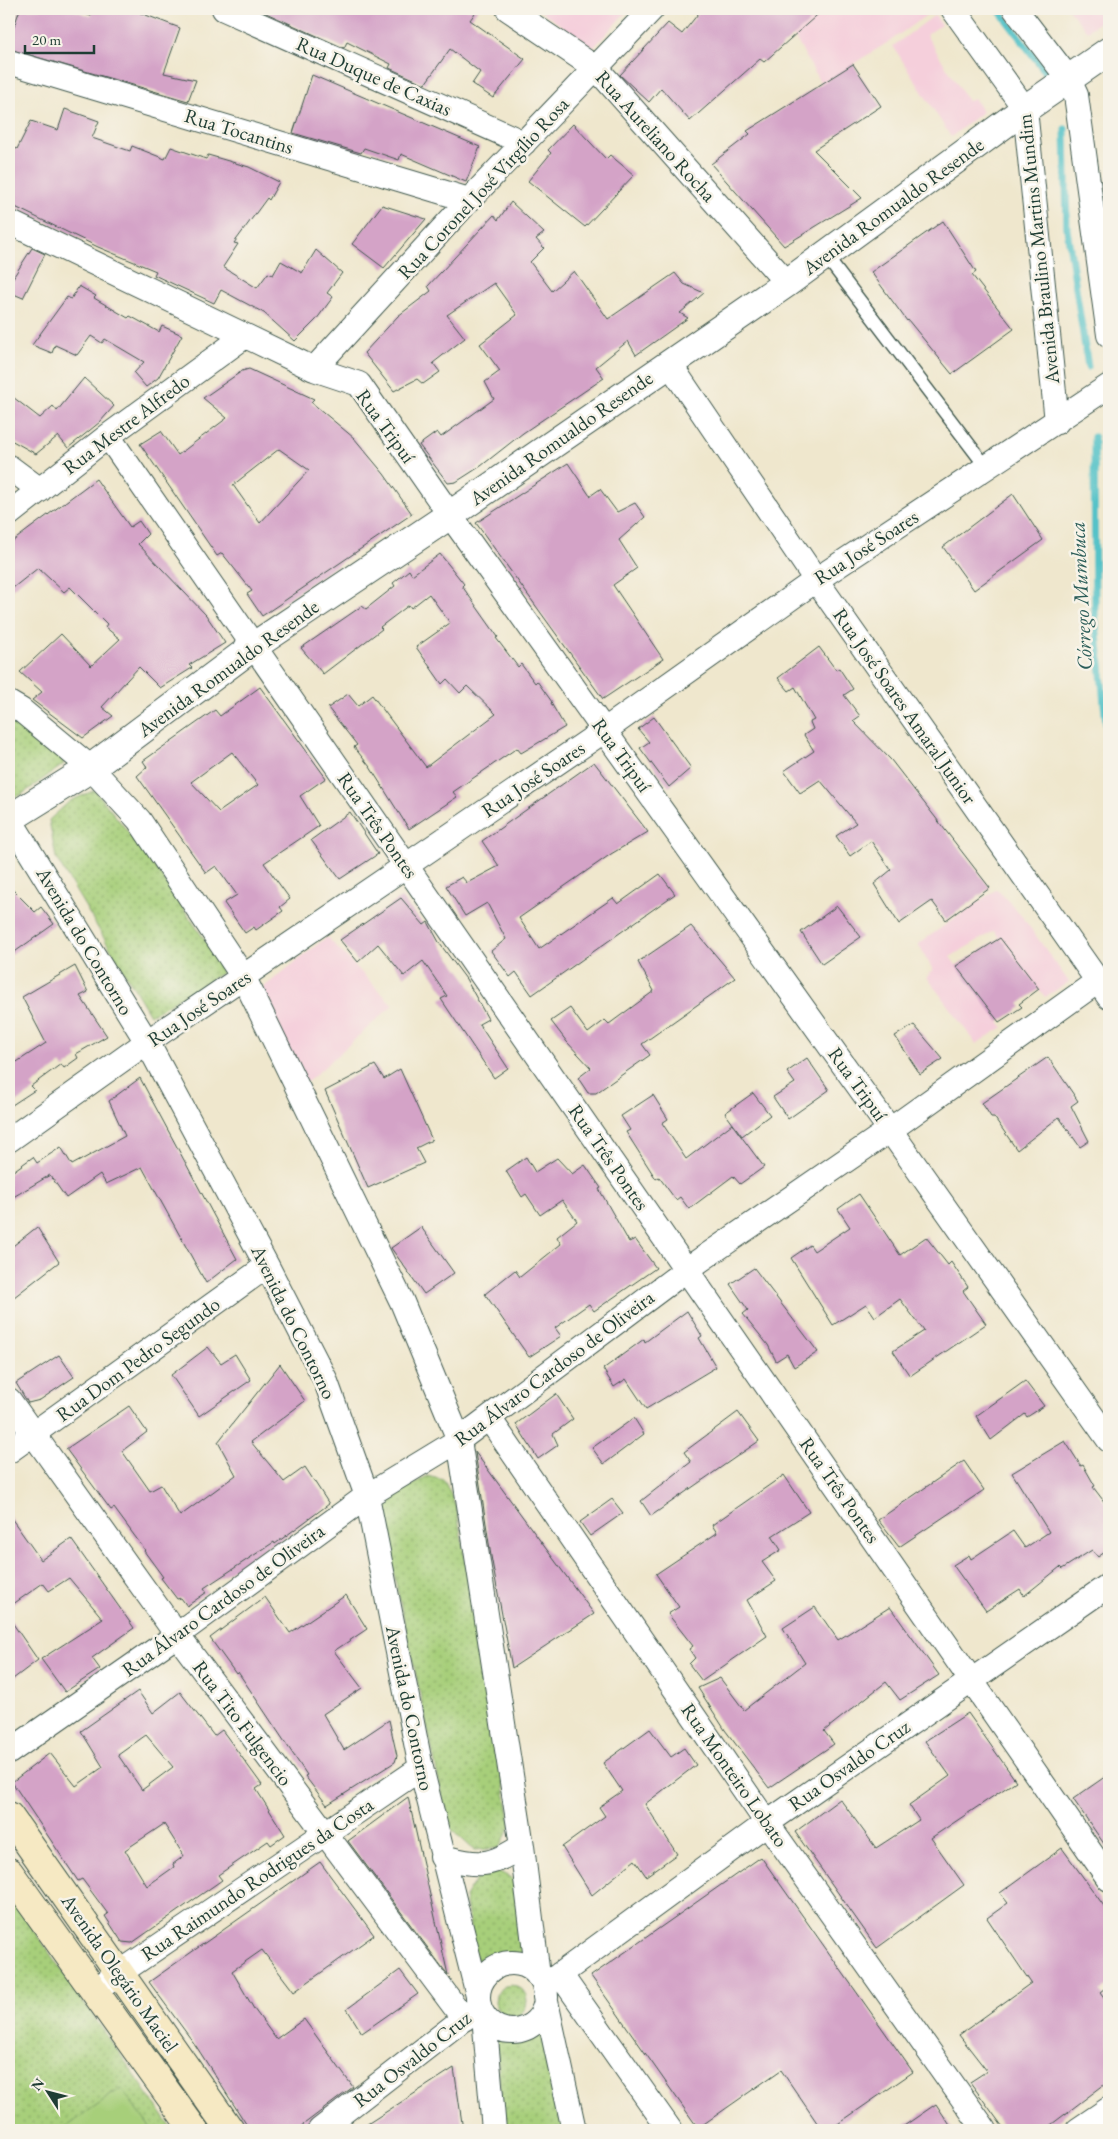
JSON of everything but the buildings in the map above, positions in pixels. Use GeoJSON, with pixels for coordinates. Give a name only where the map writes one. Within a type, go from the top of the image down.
{"type":"FeatureCollection","features":[{"type":"Feature","properties":{"kind":"main road","name":"Avenida Olegário Maciel"},"geometry":{"type":"LineString","coordinates":[[9,1816],[230,2130]]}},
{"type":"Feature","properties":{"kind":"main road","name":"Avenida Olegário Maciel"},"geometry":{"type":"LineString","coordinates":[[9,1872],[92,1991],[194,2130]]}},
{"type":"Feature","properties":{"kind":"street","name":"Rua Duque de Caxias"},"geometry":{"type":"LineString","coordinates":[[224,9],[524,143]]}},
{"type":"Feature","properties":{"kind":"street","name":"Rua Aureliano Rocha"},"geometry":{"type":"LineString","coordinates":[[508,9],[597,69],[787,283]]}},
{"type":"Feature","properties":{"kind":"street","name":"Rua Coronel José Virgílio Rosa"},"geometry":{"type":"LineString","coordinates":[[314,369],[469,200],[597,69],[652,9]]}},
{"type":"Feature","properties":{"kind":"street","name":"Avenida Braulino Martins Mundim"},"geometry":{"type":"LineString","coordinates":[[953,9],[1025,109],[1057,422]]}},
{"type":"Feature","properties":{"kind":"street"},"geometry":{"type":"LineString","coordinates":[[1015,9],[1068,78],[1076,95],[1109,335]]}},
{"type":"Feature","properties":{"kind":"street","name":"Avenida Romualdo Resende"},"geometry":{"type":"LineString","coordinates":[[9,818],[91,768],[254,646],[450,515],[787,283],[1068,78],[1109,51]]}},
{"type":"Feature","properties":{"kind":"street","name":"Rua Tocantins"},"geometry":{"type":"LineString","coordinates":[[9,62],[469,200]]}},
{"type":"Feature","properties":{"kind":"street","name":"Rua Tripuí"},"geometry":{"type":"LineString","coordinates":[[13,229],[314,369],[358,384],[1109,1440]]}},
{"type":"Feature","properties":{"kind":"street","name":"Rua Mestre Alfredo"},"geometry":{"type":"LineString","coordinates":[[9,514],[108,436],[245,336]]}},
{"type":"Feature","properties":{"kind":"street","name":"Rua José Soares Amaral Junior"},"geometry":{"type":"LineString","coordinates":[[669,363],[816,580],[1104,989]]}},
{"type":"Feature","properties":{"kind":"street","name":"Rua José Soares"},"geometry":{"type":"LineString","coordinates":[[9,1140],[147,1042],[244,978],[605,730],[816,580],[1109,386]]}},
{"type":"Feature","properties":{"kind":"street","name":"Rua Três Pontes"},"geometry":{"type":"LineString","coordinates":[[108,436],[1109,1879]]}},
{"type":"Feature","properties":{"kind":"street"},"geometry":{"type":"LineString","coordinates":[[9,467],[40,490]]}},
{"type":"Feature","properties":{"kind":"street"},"geometry":{"type":"LineString","coordinates":[[9,703],[21,710],[91,768],[139,820],[244,978],[402,1302],[459,1440],[522,1846],[574,2130]]}},
{"type":"Feature","properties":{"kind":"street","name":"Avenida do Contorno"},"geometry":{"type":"LineString","coordinates":[[9,818],[147,1042],[325,1379],[367,1496],[421,1768],[476,2009],[494,2130]]}},
{"type":"Feature","properties":{"kind":"street","name":"Rua Álvaro Cardoso de Oliveira"},"geometry":{"type":"LineString","coordinates":[[9,1752],[177,1635],[367,1496],[459,1440],[686,1270],[890,1130],[1104,989]]}},
{"type":"Feature","properties":{"kind":"street","name":"Rua Dom Pedro Segundo"},"geometry":{"type":"LineString","coordinates":[[9,1451],[267,1266]]}},
{"type":"Feature","properties":{"kind":"street","name":"Rua Tito Fulgencio"},"geometry":{"type":"LineString","coordinates":[[9,1400],[177,1635],[324,1833],[476,2009]]}},
{"type":"Feature","properties":{"kind":"street","name":"Rua Monteiro Lobato"},"geometry":{"type":"LineString","coordinates":[[489,1418],[767,1822],[985,2130]]}},
{"type":"Feature","properties":{"kind":"street","name":"Rua Osvaldo Cruz"},"geometry":{"type":"LineString","coordinates":[[547,1983],[767,1822],[1109,1585]]}},
{"type":"Feature","properties":{"kind":"street","name":"Rua Raimundo Rodrigues da Costa"},"geometry":{"type":"LineString","coordinates":[[92,1991],[421,1768]]}},
{"type":"Feature","properties":{"kind":"street"},"geometry":{"type":"LineString","coordinates":[[442,1857],[475,1865],[501,1860],[522,1846]]}},
{"type":"Feature","properties":{"kind":"street"},"geometry":{"type":"LineString","coordinates":[[547,1983],[544,2008],[539,2017],[522,2030],[500,2029],[476,2009],[481,1983],[487,1974],[497,1967],[508,1964],[519,1964],[530,1969],[547,1983],[670,2130]]}},
{"type":"Feature","properties":{"kind":"street","name":"Rua Osvaldo Cruz"},"geometry":{"type":"LineString","coordinates":[[320,2130],[476,2009]]}},
{"type":"Feature","properties":{"kind":"street"},"geometry":{"type":"LineString","coordinates":[[1078,2130],[1109,2109]]}},
{"type":"Feature","properties":{"kind":"lane"},"geometry":{"type":"LineString","coordinates":[[825,255],[987,468]]}},
{"type":"Feature","properties":{"kind":"shaded area"},"geometry":{"type":"Polygon","coordinates":[[[538,9],[629,9],[593,48],[538,9]]]}},
{"type":"Feature","properties":{"kind":"shaded area"},"geometry":{"type":"Polygon","coordinates":[[[824,9],[935,9],[890,41],[821,84],[794,36],[824,9]]]}},
{"type":"Feature","properties":{"kind":"shaded area"},"geometry":{"type":"Polygon","coordinates":[[[1068,9],[1109,9],[1109,15],[1087,31],[1068,9]]]}},
{"type":"Feature","properties":{"kind":"shaded area"},"geometry":{"type":"Polygon","coordinates":[[[935,15],[941,25],[926,35],[968,101],[975,99],[982,112],[951,137],[893,46],[935,15]]]}},
{"type":"Feature","properties":{"kind":"shaded area"},"geometry":{"type":"Polygon","coordinates":[[[997,889],[1021,915],[1069,982],[1045,997],[994,931],[950,957],[1003,1027],[976,1044],[927,977],[933,970],[918,944],[997,889]]]}},
{"type":"Feature","properties":{"kind":"shaded area"},"geometry":{"type":"Polygon","coordinates":[[[327,937],[393,1005],[303,1086],[255,994],[327,937]]]}},
{"type":"Feature","properties":{"kind":"green space"},"geometry":{"type":"Polygon","coordinates":[[[9,713],[61,755],[64,764],[21,795],[9,798],[9,713]]]}},
{"type":"Feature","properties":{"kind":"green space"},"geometry":{"type":"Polygon","coordinates":[[[95,790],[153,864],[215,955],[222,973],[150,1015],[56,858],[49,820],[70,801],[95,790]]]}},
{"type":"Feature","properties":{"kind":"green space"},"geometry":{"type":"Polygon","coordinates":[[[427,1476],[444,1480],[456,1506],[511,1826],[499,1848],[474,1850],[449,1827],[382,1519],[383,1503],[427,1476]]]}},
{"type":"Feature","properties":{"kind":"green space"},"geometry":{"type":"Polygon","coordinates":[[[496,1870],[513,1879],[524,1893],[534,1962],[518,1958],[505,1959],[478,1972],[465,1897],[480,1873],[496,1870]]]}},
{"type":"Feature","properties":{"kind":"green space"},"geometry":{"type":"Polygon","coordinates":[[[9,1895],[173,2130],[9,2130],[9,1895]]]}},
{"type":"Feature","properties":{"kind":"green space"},"geometry":{"type":"Polygon","coordinates":[[[511,1985],[523,1989],[527,2001],[523,2013],[511,2017],[499,2013],[495,2001],[499,1989],[511,1985]]]}},
{"type":"Feature","properties":{"kind":"green space"},"geometry":{"type":"Polygon","coordinates":[[[545,2019],[569,2130],[503,2130],[496,2037],[512,2038],[545,2019]]]}},
{"type":"Feature","properties":{"kind":"green space"},"geometry":{"type":"Polygon","coordinates":[[[121,2088],[152,2130],[61,2130],[121,2088]]]}},
{"type":"Feature","properties":{"kind":"waterway","name":"Córrego Mumbuca"},"geometry":{"type":"LineString","coordinates":[[998,9],[1047,74]]}},
{"type":"Feature","properties":{"kind":"waterway","name":"Córrego Mumbuca"},"geometry":{"type":"LineString","coordinates":[[1065,129],[1067,229],[1088,367]]}},
{"type":"Feature","properties":{"kind":"waterway","name":"Córrego Mumbuca"},"geometry":{"type":"LineString","coordinates":[[1094,437],[1095,614],[1109,753]]}}]}
